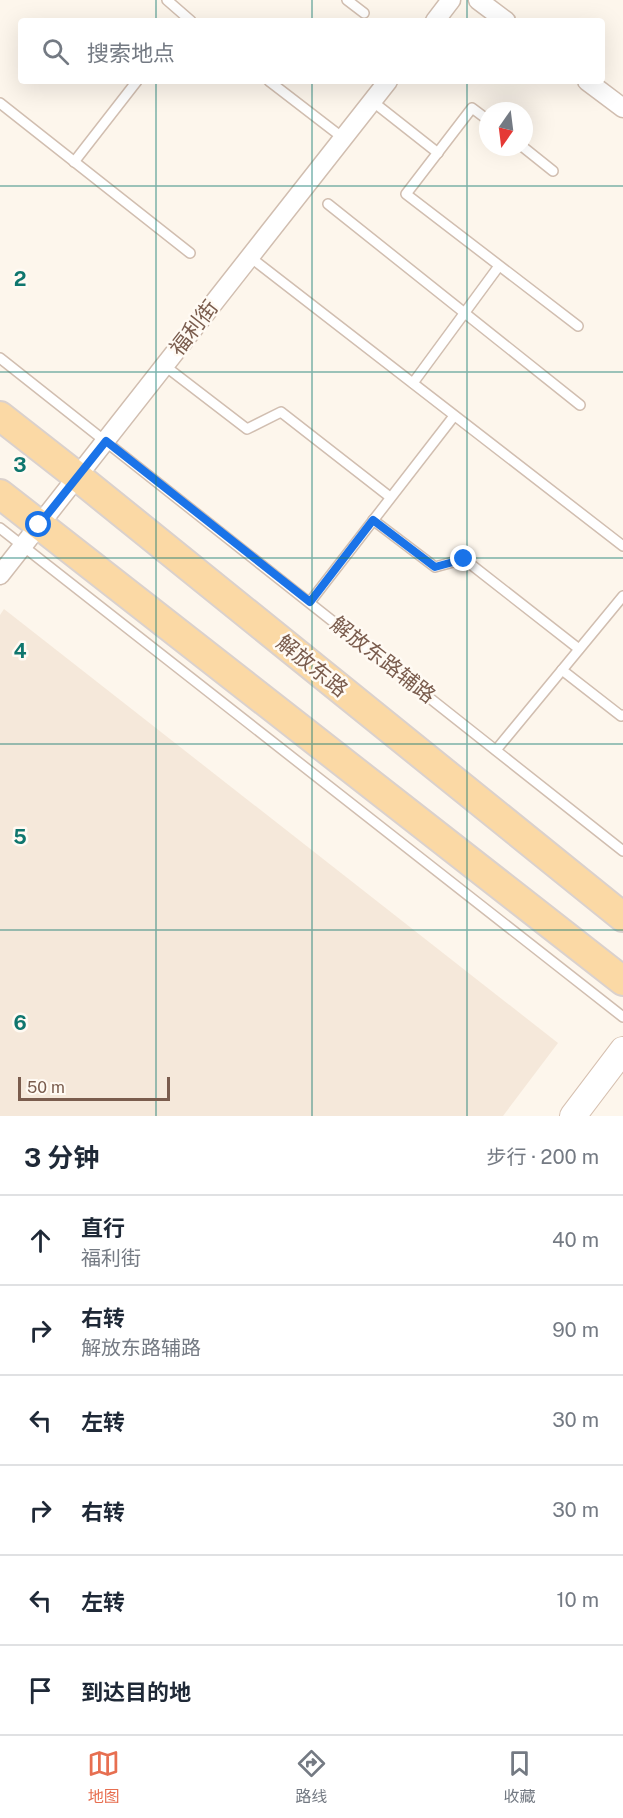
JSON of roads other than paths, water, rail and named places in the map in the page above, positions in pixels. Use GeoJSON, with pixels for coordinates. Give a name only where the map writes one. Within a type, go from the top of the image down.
{"type":"FeatureCollection","features":[{"type":"Feature","properties":{"kind":"main road","name":"解放东路"},"geometry":{"type":"LineString","coordinates":[[0,416],[623,917]]}},
{"type":"Feature","properties":{"kind":"main road"},"geometry":{"type":"LineString","coordinates":[[0,494],[31,535],[623,981]]}},
{"type":"Feature","properties":{"kind":"main road"},"geometry":{"type":"LineString","coordinates":[[573,1116],[623,1050]]}},
{"type":"Feature","properties":{"kind":"street"},"geometry":{"type":"LineString","coordinates":[[437,18],[451,0]]}},
{"type":"Feature","properties":{"kind":"street"},"geometry":{"type":"LineString","coordinates":[[478,0],[502,18]]}},
{"type":"Feature","properties":{"kind":"street","name":"福利街"},"geometry":{"type":"LineString","coordinates":[[0,575],[386,84]]}},
{"type":"Feature","properties":{"kind":"street"},"geometry":{"type":"LineString","coordinates":[[591,84],[623,108]]}},
{"type":"Feature","properties":{"kind":"lane"},"geometry":{"type":"LineString","coordinates":[[167,0],[185,18]]}},
{"type":"Feature","properties":{"kind":"lane"},"geometry":{"type":"LineString","coordinates":[[347,0],[364,13]]}},
{"type":"Feature","properties":{"kind":"lane"},"geometry":{"type":"LineString","coordinates":[[75,162],[135,84]]}},
{"type":"Feature","properties":{"kind":"lane"},"geometry":{"type":"LineString","coordinates":[[273,84],[343,138]]}},
{"type":"Feature","properties":{"kind":"lane"},"geometry":{"type":"LineString","coordinates":[[372,101],[438,153]]}},
{"type":"Feature","properties":{"kind":"lane"},"geometry":{"type":"LineString","coordinates":[[0,103],[189,253]]}},
{"type":"Feature","properties":{"kind":"lane"},"geometry":{"type":"LineString","coordinates":[[479,113],[472,108],[406,194],[578,326]]}},
{"type":"Feature","properties":{"kind":"lane"},"geometry":{"type":"LineString","coordinates":[[533,155],[554,171]]}},
{"type":"Feature","properties":{"kind":"lane"},"geometry":{"type":"LineString","coordinates":[[328,204],[580,405]]}},
{"type":"Feature","properties":{"kind":"lane"},"geometry":{"type":"LineString","coordinates":[[250,257],[623,546]]}},
{"type":"Feature","properties":{"kind":"lane"},"geometry":{"type":"LineString","coordinates":[[412,383],[500,266]]}},
{"type":"Feature","properties":{"kind":"lane","name":"解放东路辅路"},"geometry":{"type":"LineString","coordinates":[[0,358],[623,851]]}},
{"type":"Feature","properties":{"kind":"lane"},"geometry":{"type":"LineString","coordinates":[[165,366],[247,429],[280,412],[390,497]]}},
{"type":"Feature","properties":{"kind":"lane"},"geometry":{"type":"LineString","coordinates":[[310,602],[454,416]]}},
{"type":"Feature","properties":{"kind":"lane"},"geometry":{"type":"LineString","coordinates":[[373,520],[435,567],[464,559],[579,649]]}},
{"type":"Feature","properties":{"kind":"lane"},"geometry":{"type":"LineString","coordinates":[[0,528],[31,535],[623,1017]]}},
{"type":"Feature","properties":{"kind":"lane"},"geometry":{"type":"LineString","coordinates":[[496,750],[623,596]]}},
{"type":"Feature","properties":{"kind":"lane"},"geometry":{"type":"LineString","coordinates":[[562,670],[621,716],[623,715]]}}]}
